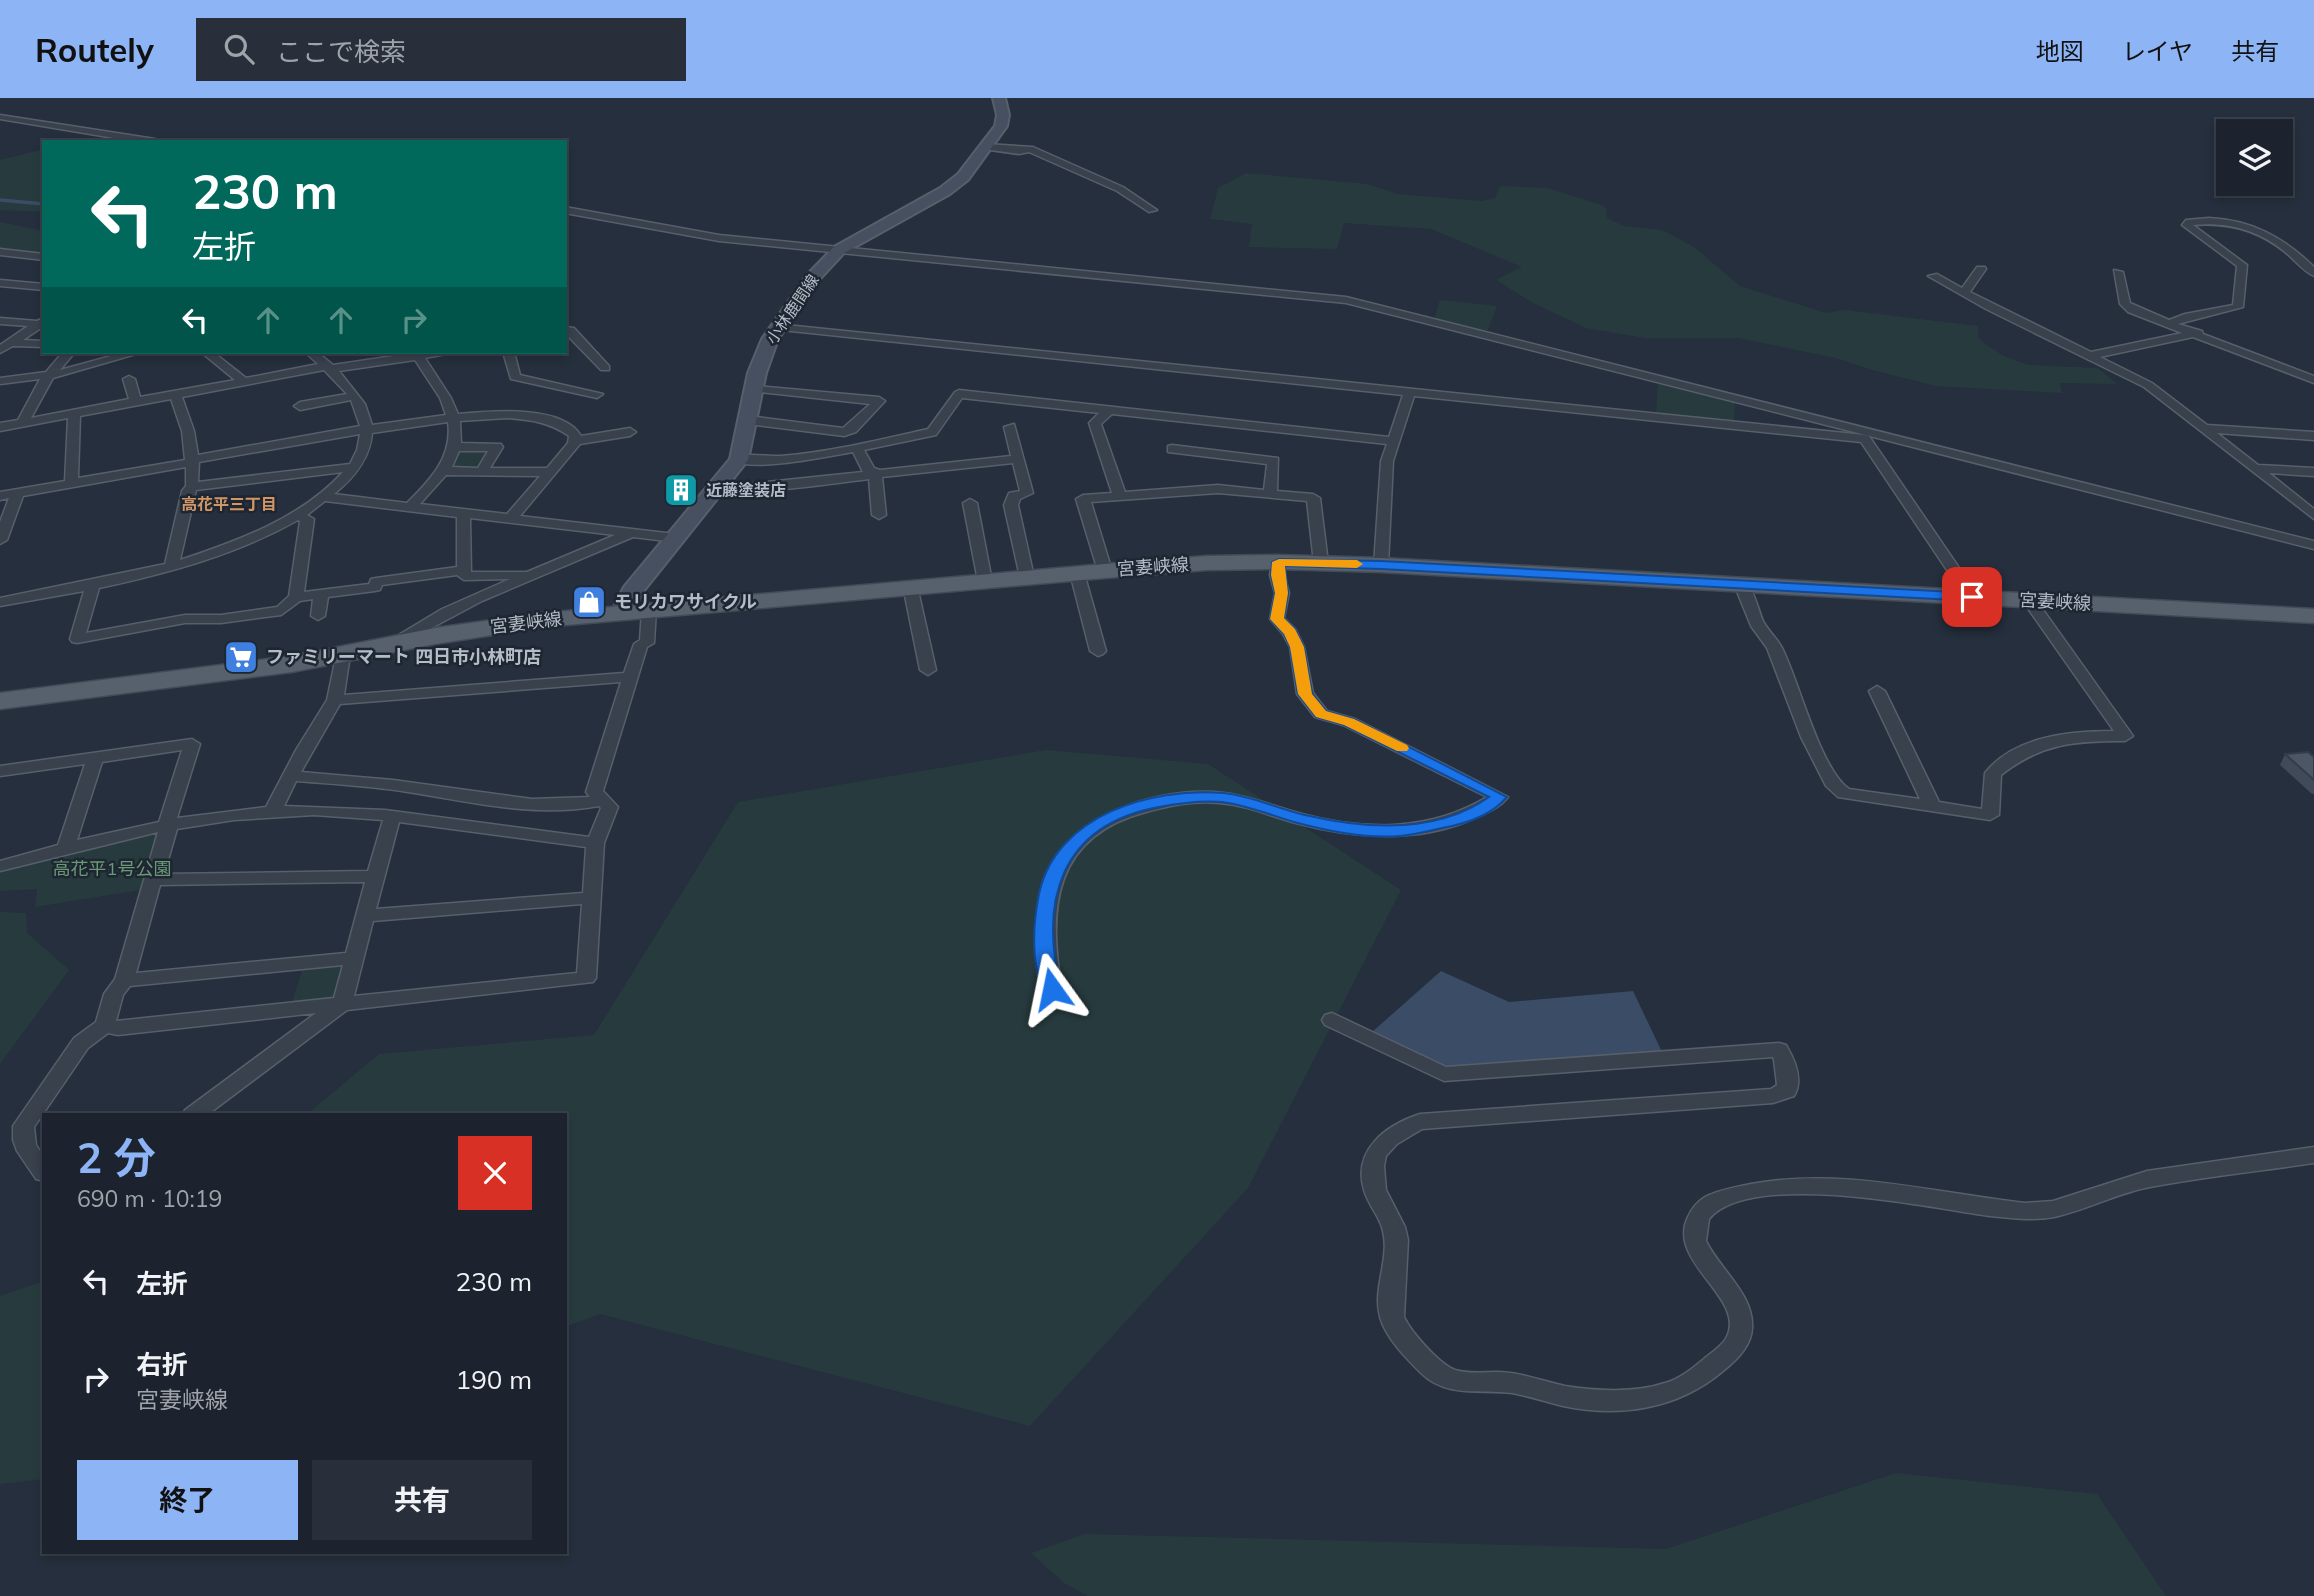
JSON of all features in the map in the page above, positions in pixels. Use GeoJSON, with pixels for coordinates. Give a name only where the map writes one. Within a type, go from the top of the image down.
{"type":"FeatureCollection","features":[{"type":"Feature","properties":{"kind":"main road","name":"小林鹿間線"},"geometry":{"type":"LineString","coordinates":[[636,610],[632,592],[739,460],[762,355],[776,327],[812,278],[838,250],[951,187],[963,177],[999,131],[1003,120],[999,98]]}},
{"type":"Feature","properties":{"kind":"main road","name":"宮妻峡線"},"geometry":{"type":"LineString","coordinates":[[0,701],[248,670],[481,628],[636,610],[1207,563],[1381,565],[2314,616]]}},
{"type":"Feature","properties":{"kind":"street"},"geometry":{"type":"LineString","coordinates":[[0,117],[143,140]]}},
{"type":"Feature","properties":{"kind":"street"},"geometry":{"type":"LineString","coordinates":[[986,147],[1019,151],[1030,149],[1120,190],[1152,210]]}},
{"type":"Feature","properties":{"kind":"street"},"geometry":{"type":"LineString","coordinates":[[1057,161],[1062,175]]}},
{"type":"Feature","properties":{"kind":"street"},"geometry":{"type":"LineString","coordinates":[[567,210],[719,238],[1346,300],[1862,434],[2314,545]]}},
{"type":"Feature","properties":{"kind":"street"},"geometry":{"type":"LineString","coordinates":[[2172,323],[2185,317],[2238,307],[2242,265],[2187,226],[2189,222],[2222,221],[2257,228],[2298,257],[2314,273]]}},
{"type":"Feature","properties":{"kind":"street"},"geometry":{"type":"LineString","coordinates":[[0,252],[42,257]]}},
{"type":"Feature","properties":{"kind":"street"},"geometry":{"type":"LineString","coordinates":[[1964,293],[1982,269]]}},
{"type":"Feature","properties":{"kind":"street"},"geometry":{"type":"LineString","coordinates":[[2118,272],[2126,304],[2132,310],[2172,323],[2269,365],[2314,380]]}},
{"type":"Feature","properties":{"kind":"street"},"geometry":{"type":"LineString","coordinates":[[1933,276],[2148,385],[2314,515]]}},
{"type":"Feature","properties":{"kind":"street"},"geometry":{"type":"LineString","coordinates":[[25,285],[42,278]]}},
{"type":"Feature","properties":{"kind":"street"},"geometry":{"type":"LineString","coordinates":[[0,283],[42,287]]}},
{"type":"Feature","properties":{"kind":"street"},"geometry":{"type":"LineString","coordinates":[[0,321],[42,322]]}},
{"type":"Feature","properties":{"kind":"street"},"geometry":{"type":"LineString","coordinates":[[3,346],[42,322]]}},
{"type":"Feature","properties":{"kind":"street"},"geometry":{"type":"LineString","coordinates":[[776,327],[1410,392],[1862,434]]}},
{"type":"Feature","properties":{"kind":"street"},"geometry":{"type":"LineString","coordinates":[[567,330],[570,330],[605,368]]}},
{"type":"Feature","properties":{"kind":"street"},"geometry":{"type":"LineString","coordinates":[[2090,356],[2198,333]]}},
{"type":"Feature","properties":{"kind":"street"},"geometry":{"type":"LineString","coordinates":[[3,346],[42,344]]}},
{"type":"Feature","properties":{"kind":"street"},"geometry":{"type":"LineString","coordinates":[[22,423],[49,376],[67,354]]}},
{"type":"Feature","properties":{"kind":"street"},"geometry":{"type":"LineString","coordinates":[[103,354],[118,358]]}},
{"type":"Feature","properties":{"kind":"street"},"geometry":{"type":"LineString","coordinates":[[0,381],[49,376],[131,354]]}},
{"type":"Feature","properties":{"kind":"street"},"geometry":{"type":"LineString","coordinates":[[209,354],[244,382]]}},
{"type":"Feature","properties":{"kind":"street"},"geometry":{"type":"LineString","coordinates":[[0,602],[93,585],[172,565],[237,544],[299,516],[354,467],[364,447],[366,430],[353,396],[312,354]]}},
{"type":"Feature","properties":{"kind":"street"},"geometry":{"type":"LineString","coordinates":[[0,427],[387,356],[430,354]]}},
{"type":"Feature","properties":{"kind":"street"},"geometry":{"type":"LineString","coordinates":[[509,354],[515,377],[597,394]]}},
{"type":"Feature","properties":{"kind":"street"},"geometry":{"type":"LineString","coordinates":[[411,506],[432,487],[444,471],[455,447],[456,419],[446,398],[418,356]]}},
{"type":"Feature","properties":{"kind":"street"},"geometry":{"type":"LineString","coordinates":[[129,379],[136,402]]}},
{"type":"Feature","properties":{"kind":"street"},"geometry":{"type":"LineString","coordinates":[[748,420],[844,432],[852,429],[879,401],[755,389]]}},
{"type":"Feature","properties":{"kind":"street"},"geometry":{"type":"LineString","coordinates":[[1381,565],[1387,461],[1410,392]]}},
{"type":"Feature","properties":{"kind":"street"},"geometry":{"type":"LineString","coordinates":[[739,460],[780,460],[857,448],[932,432],[959,394],[1394,441]]}},
{"type":"Feature","properties":{"kind":"street"},"geometry":{"type":"LineString","coordinates":[[174,395],[191,437],[192,487]]}},
{"type":"Feature","properties":{"kind":"street"},"geometry":{"type":"LineString","coordinates":[[300,406],[353,396]]}},
{"type":"Feature","properties":{"kind":"street"},"geometry":{"type":"LineString","coordinates":[[1109,410],[1095,423],[1120,497]]}},
{"type":"Feature","properties":{"kind":"street"},"geometry":{"type":"LineString","coordinates":[[71,485],[74,414]]}},
{"type":"Feature","properties":{"kind":"street"},"geometry":{"type":"LineString","coordinates":[[0,496],[366,430],[507,414],[529,415],[565,426],[575,435],[575,441],[511,518]]}},
{"type":"Feature","properties":{"kind":"street"},"geometry":{"type":"LineString","coordinates":[[1010,427],[1027,493],[1014,496],[1011,505],[1027,577]]}},
{"type":"Feature","properties":{"kind":"street"},"geometry":{"type":"LineString","coordinates":[[2206,429],[2314,436]]}},
{"type":"Feature","properties":{"kind":"street"},"geometry":{"type":"LineString","coordinates":[[575,441],[630,432]]}},
{"type":"Feature","properties":{"kind":"street"},"geometry":{"type":"LineString","coordinates":[[1862,434],[1972,597]]}},
{"type":"Feature","properties":{"kind":"street"},"geometry":{"type":"LineString","coordinates":[[455,447],[497,447],[482,471]]}},
{"type":"Feature","properties":{"kind":"street"},"geometry":{"type":"LineString","coordinates":[[857,448],[872,473],[879,515]]}},
{"type":"Feature","properties":{"kind":"street"},"geometry":{"type":"LineString","coordinates":[[1171,449],[1274,461],[1270,494]]}},
{"type":"Feature","properties":{"kind":"street"},"geometry":{"type":"LineString","coordinates":[[716,488],[758,487],[1018,459]]}},
{"type":"Feature","properties":{"kind":"street"},"geometry":{"type":"LineString","coordinates":[[172,565],[188,491],[192,487],[354,467]]}},
{"type":"Feature","properties":{"kind":"street"},"geometry":{"type":"LineString","coordinates":[[2256,469],[2314,472]]}},
{"type":"Feature","properties":{"kind":"street"},"geometry":{"type":"LineString","coordinates":[[444,471],[551,471]]}},
{"type":"Feature","properties":{"kind":"street"},"geometry":{"type":"LineString","coordinates":[[1105,571],[1083,499],[1218,489],[1313,498],[1321,563]]}},
{"type":"Feature","properties":{"kind":"street"},"geometry":{"type":"LineString","coordinates":[[0,540],[17,494]]}},
{"type":"Feature","properties":{"kind":"street"},"geometry":{"type":"LineString","coordinates":[[324,496],[675,538]]}},
{"type":"Feature","properties":{"kind":"street"},"geometry":{"type":"LineString","coordinates":[[970,503],[985,581]]}},
{"type":"Feature","properties":{"kind":"street"},"geometry":{"type":"LineString","coordinates":[[465,512],[464,576],[522,575]]}},
{"type":"Feature","properties":{"kind":"street"},"geometry":{"type":"LineString","coordinates":[[93,585],[77,639],[185,619],[221,620],[267,615],[286,608],[296,597],[307,519],[299,516]]}},
{"type":"Feature","properties":{"kind":"street"},"geometry":{"type":"LineString","coordinates":[[392,645],[412,631],[473,601],[631,533]]}},
{"type":"Feature","properties":{"kind":"street"},"geometry":{"type":"LineString","coordinates":[[1052,989],[1045,960],[1044,913],[1049,885],[1062,856],[1088,831],[1116,814],[1133,807],[1195,796],[1226,798],[1352,829],[1399,831],[1459,820],[1500,797],[1349,722],[1321,714],[1306,694],[1294,639],[1277,619],[1282,593],[1277,575],[1279,562]]}},
{"type":"Feature","properties":{"kind":"street"},"geometry":{"type":"LineString","coordinates":[[296,597],[375,587],[376,582],[464,570]]}},
{"type":"Feature","properties":{"kind":"street"},"geometry":{"type":"LineString","coordinates":[[1077,573],[1098,651]]}},
{"type":"Feature","properties":{"kind":"street"},"geometry":{"type":"LineString","coordinates":[[1741,584],[1758,626],[1774,647],[1809,737],[1834,786],[1844,793],[1990,815],[1993,774],[2023,751],[2071,736],[2125,736],[2029,600]]}},
{"type":"Feature","properties":{"kind":"street"},"geometry":{"type":"LineString","coordinates":[[910,586],[928,670]]}},
{"type":"Feature","properties":{"kind":"street"},"geometry":{"type":"LineString","coordinates":[[318,616],[321,594]]}},
{"type":"Feature","properties":{"kind":"street"},"geometry":{"type":"LineString","coordinates":[[105,1025],[118,1028],[586,978],[595,843],[610,807],[594,792],[629,677],[641,644],[647,643],[636,610]]}},
{"type":"Feature","properties":{"kind":"street"},"geometry":{"type":"LineString","coordinates":[[272,812],[335,700],[342,655]]}},
{"type":"Feature","properties":{"kind":"street"},"geometry":{"type":"LineString","coordinates":[[335,700],[629,677]]}},
{"type":"Feature","properties":{"kind":"street"},"geometry":{"type":"LineString","coordinates":[[1877,691],[1933,807]]}},
{"type":"Feature","properties":{"kind":"street"},"geometry":{"type":"LineString","coordinates":[[0,771],[192,744],[124,980],[114,993],[105,1025],[81,1043],[24,1126],[21,1139],[42,1170]]}},
{"type":"Feature","properties":{"kind":"street"},"geometry":{"type":"LineString","coordinates":[[65,849],[95,758]]}},
{"type":"Feature","properties":{"kind":"street"},"geometry":{"type":"LineString","coordinates":[[290,776],[364,781],[504,801],[582,806],[601,800]]}},
{"type":"Feature","properties":{"kind":"street"},"geometry":{"type":"LineString","coordinates":[[0,866],[168,825],[272,812],[344,811],[595,843]]}},
{"type":"Feature","properties":{"kind":"street"},"geometry":{"type":"LineString","coordinates":[[195,1113],[342,1004],[388,825],[393,816]]}},
{"type":"Feature","properties":{"kind":"street"},"geometry":{"type":"LineString","coordinates":[[154,880],[375,876]]}},
{"type":"Feature","properties":{"kind":"street"},"geometry":{"type":"LineString","coordinates":[[364,916],[590,898]]}},
{"type":"Feature","properties":{"kind":"street"},"geometry":{"type":"LineString","coordinates":[[124,980],[354,958]]}},
{"type":"Feature","properties":{"kind":"street"},"geometry":{"type":"LineString","coordinates":[[1332,1020],[1444,1074],[1779,1049],[1788,1065],[1789,1077],[1787,1091],[1773,1096],[1420,1122],[1401,1128],[1386,1139],[1378,1152],[1372,1165],[1372,1179],[1392,1222],[1397,1240],[1397,1271],[1391,1315],[1402,1336],[1435,1371],[1452,1380],[1509,1382],[1570,1397],[1648,1397],[1679,1390],[1692,1383],[1733,1348],[1738,1336],[1737,1307],[1731,1293],[1700,1255],[1693,1241],[1699,1215],[1710,1205],[1731,1197],[1759,1189],[1810,1184],[2025,1211],[2053,1209],[2147,1179],[2314,1155]]}},
{"type":"Feature","properties":{"kind":"green space"},"geometry":{"type":"Polygon","coordinates":[[[42,150],[42,212],[0,210],[0,160],[42,150]]]}},
{"type":"Feature","properties":{"kind":"green space"},"geometry":{"type":"Polygon","coordinates":[[[1246,173],[1367,184],[1398,194],[1481,201],[1495,198],[1499,188],[1504,186],[1548,188],[1601,205],[1606,208],[1607,218],[1624,226],[1662,230],[1694,247],[1740,286],[1826,313],[1845,310],[1978,326],[1978,337],[2004,356],[2028,365],[2098,368],[2117,384],[2060,383],[2062,393],[1936,386],[1836,358],[1738,338],[1645,338],[1586,328],[1533,303],[1496,280],[1522,267],[1431,229],[1344,223],[1337,249],[1249,247],[1252,224],[1210,219],[1218,188],[1246,173]]]}},
{"type":"Feature","properties":{"kind":"green space"},"geometry":{"type":"Polygon","coordinates":[[[0,222],[42,231],[42,253],[0,248],[0,222]]]}},
{"type":"Feature","properties":{"kind":"green space"},"geometry":{"type":"Polygon","coordinates":[[[1440,300],[1497,306],[1486,334],[1434,321],[1440,300]]]}},
{"type":"Feature","properties":{"kind":"green space"},"geometry":{"type":"Polygon","coordinates":[[[1658,381],[1735,400],[1734,424],[1656,415],[1658,381]]]}},
{"type":"Feature","properties":{"kind":"green space"},"geometry":{"type":"Polygon","coordinates":[[[463,448],[489,451],[480,467],[451,468],[458,451],[463,448]]]}},
{"type":"Feature","properties":{"kind":"green space"},"geometry":{"type":"Polygon","coordinates":[[[1046,750],[1208,764],[1401,890],[1248,1188],[1030,1426],[600,1314],[567,1326],[567,1113],[308,1113],[379,1054],[594,1035],[738,802],[1046,750]]]}},
{"type":"Feature","properties":{"kind":"green space","name":"高花平1号公園"},"geometry":{"type":"Polygon","coordinates":[[[152,834],[158,837],[140,890],[35,907],[37,889],[0,891],[0,872],[152,834]]]}},
{"type":"Feature","properties":{"kind":"green space"},"geometry":{"type":"Polygon","coordinates":[[[0,912],[26,913],[27,933],[69,970],[0,1064],[0,912]]]}},
{"type":"Feature","properties":{"kind":"green space"},"geometry":{"type":"Polygon","coordinates":[[[340,963],[345,966],[338,994],[330,999],[292,1003],[303,967],[340,963]]]}},
{"type":"Feature","properties":{"kind":"green space"},"geometry":{"type":"Polygon","coordinates":[[[42,1282],[42,1479],[0,1484],[0,1296],[42,1282]]]}},
{"type":"Feature","properties":{"kind":"green space"},"geometry":{"type":"Polygon","coordinates":[[[1896,1473],[2097,1494],[2166,1596],[1088,1596],[1064,1583],[1031,1553],[1084,1534],[1666,1549],[1896,1473]]]}},
{"type":"Feature","properties":{"kind":"water"},"geometry":{"type":"Polygon","coordinates":[[[1441,971],[1509,1002],[1633,991],[1662,1052],[1448,1071],[1372,1032],[1441,971]]]}},
{"type":"Feature","properties":{"kind":"building"},"geometry":{"type":"Polygon","coordinates":[[[2308,752],[2314,757],[2314,780],[2285,754],[2308,752]]]}},
{"type":"Feature","properties":{"kind":"waterway"},"geometry":{"type":"LineString","coordinates":[[0,200],[42,204]]}},
{"type":"Feature","properties":{"kind":"slow traffic"},"geometry":{"type":"LineString","coordinates":[[1357,564],[1279,562],[1277,575],[1282,593],[1277,619],[1290,632],[1297,647],[1306,694],[1321,714],[1349,722],[1402,748]]}},
{"type":"Feature","properties":{"kind":"place","name":"近藤塗装店"},"geometry":{"type":"Point","coordinates":[681,490]}},
{"type":"Feature","properties":{"kind":"place","name":"モリカワサイクル"},"geometry":{"type":"Point","coordinates":[589,602]}},
{"type":"Feature","properties":{"kind":"place","name":"ファミリーマート 四日市小林町店"},"geometry":{"type":"Point","coordinates":[241,657]}},
{"type":"Feature","properties":{"kind":"district","name":"高花平三丁目"},"geometry":{"type":"Point","coordinates":[229,504]}},
{"type":"Feature","properties":{"kind":"route"},"geometry":{"type":"LineString","coordinates":[[1052,989],[1045,960],[1044,913],[1049,885],[1062,856],[1088,831],[1116,814],[1133,807],[1195,796],[1226,798],[1303,820],[1352,829],[1399,831],[1459,820],[1500,797],[1349,722],[1321,714],[1306,694],[1297,647],[1290,632],[1277,619],[1282,593],[1277,575],[1279,562],[1381,565],[1972,597]]}}]}
